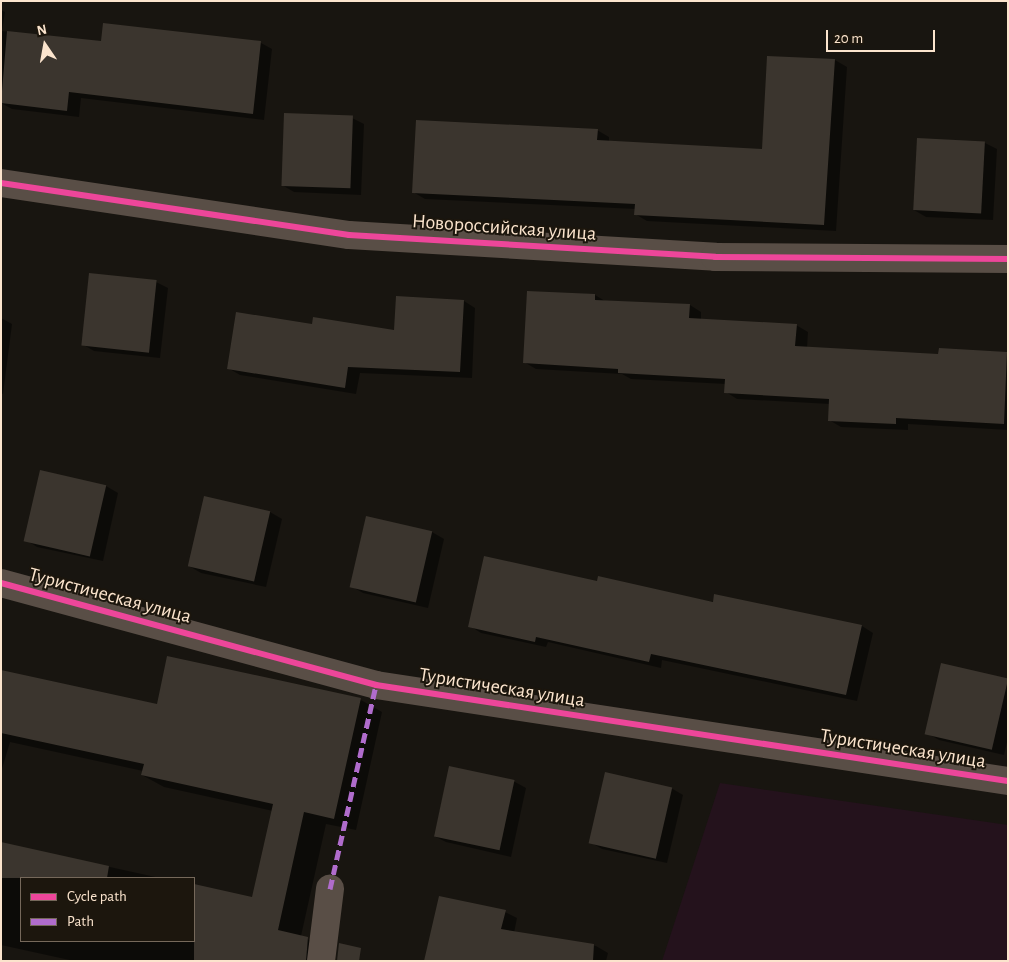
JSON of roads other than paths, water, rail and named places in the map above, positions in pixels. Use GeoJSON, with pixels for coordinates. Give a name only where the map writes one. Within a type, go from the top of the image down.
{"type":"FeatureCollection","features":[{"type":"Feature","properties":{"kind":"street","name":"Новороссийская улица"},"geometry":{"type":"LineString","coordinates":[[1,183],[349,234],[715,258],[1008,259]]}},
{"type":"Feature","properties":{"kind":"street","name":"Туристическая улица"},"geometry":{"type":"LineString","coordinates":[[1,583],[376,685],[1008,781]]}},
{"type":"Feature","properties":{"kind":"street"},"geometry":{"type":"LineString","coordinates":[[321,961],[330,889]]}}]}
